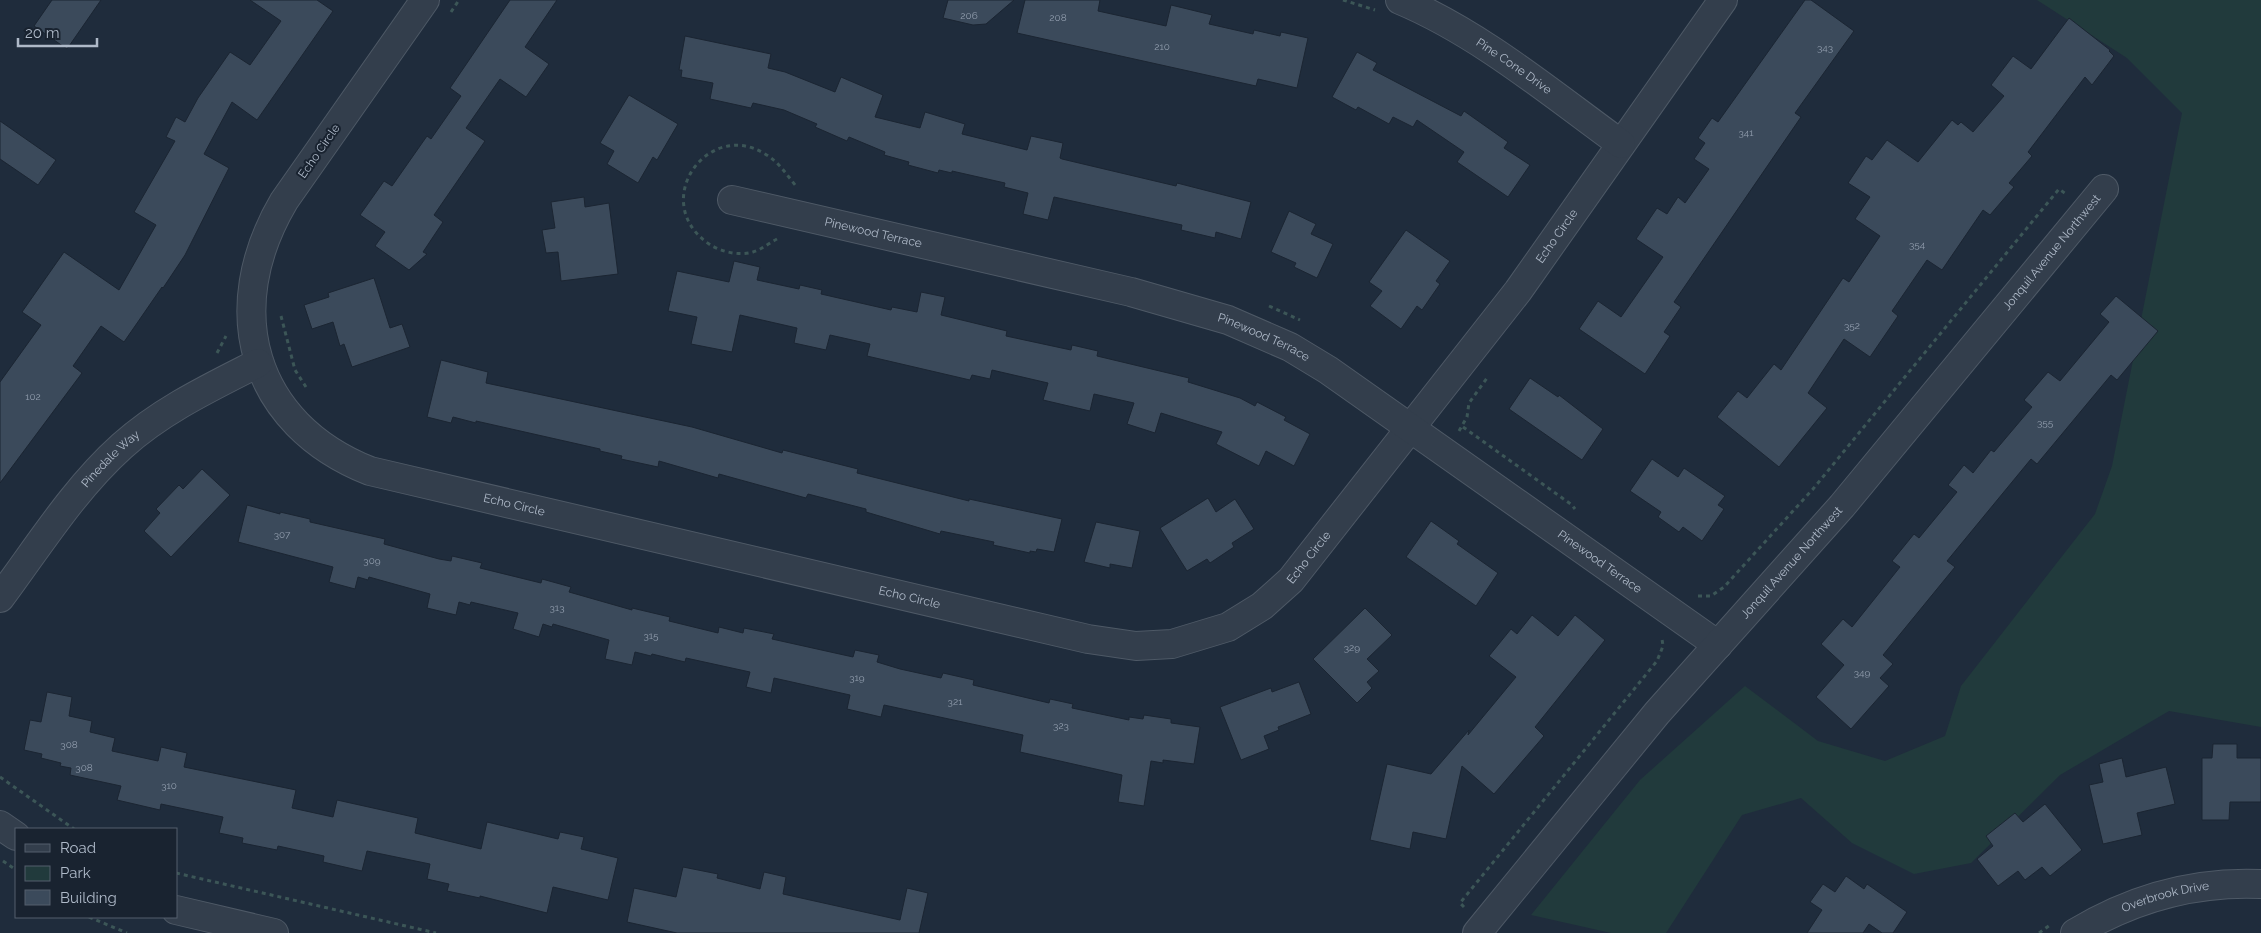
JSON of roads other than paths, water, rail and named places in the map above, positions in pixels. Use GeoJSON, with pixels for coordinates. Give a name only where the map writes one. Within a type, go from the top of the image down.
{"type":"FeatureCollection","features":[{"type":"Feature","properties":{"kind":"street","name":"Echo Circle"},"geometry":{"type":"LineString","coordinates":[[425,0],[284,201],[268,227],[258,257],[250,320],[258,363],[270,389],[294,422],[328,450],[370,471],[1088,639],[1136,646],[1172,644],[1228,627],[1262,606],[1291,580],[1518,291],[1723,0]]}},
{"type":"Feature","properties":{"kind":"street","name":"Pine Cone Drive"},"geometry":{"type":"LineString","coordinates":[[1400,0],[1449,25],[1499,57],[1621,144]]}},
{"type":"Feature","properties":{"kind":"street","name":"Jonquil Avenue Northwest"},"geometry":{"type":"LineString","coordinates":[[1481,928],[1657,713],[1848,499],[2104,189]]}},
{"type":"Feature","properties":{"kind":"street","name":"Pinewood Terrace"},"geometry":{"type":"LineString","coordinates":[[732,200],[1131,292],[1228,320],[1290,347],[1328,370],[1718,645]]}},
{"type":"Feature","properties":{"kind":"street","name":"Pinedale Way"},"geometry":{"type":"LineString","coordinates":[[0,598],[87,481],[121,447],[140,430],[190,397],[258,363]]}},
{"type":"Feature","properties":{"kind":"street"},"geometry":{"type":"LineString","coordinates":[[0,825],[15,835]]}},
{"type":"Feature","properties":{"kind":"street","name":"Overbrook Drive"},"geometry":{"type":"LineString","coordinates":[[2076,933],[2103,916],[2162,893],[2213,884],[2261,884]]}},
{"type":"Feature","properties":{"kind":"street"},"geometry":{"type":"LineString","coordinates":[[178,911],[218,927],[274,933]]}}]}
